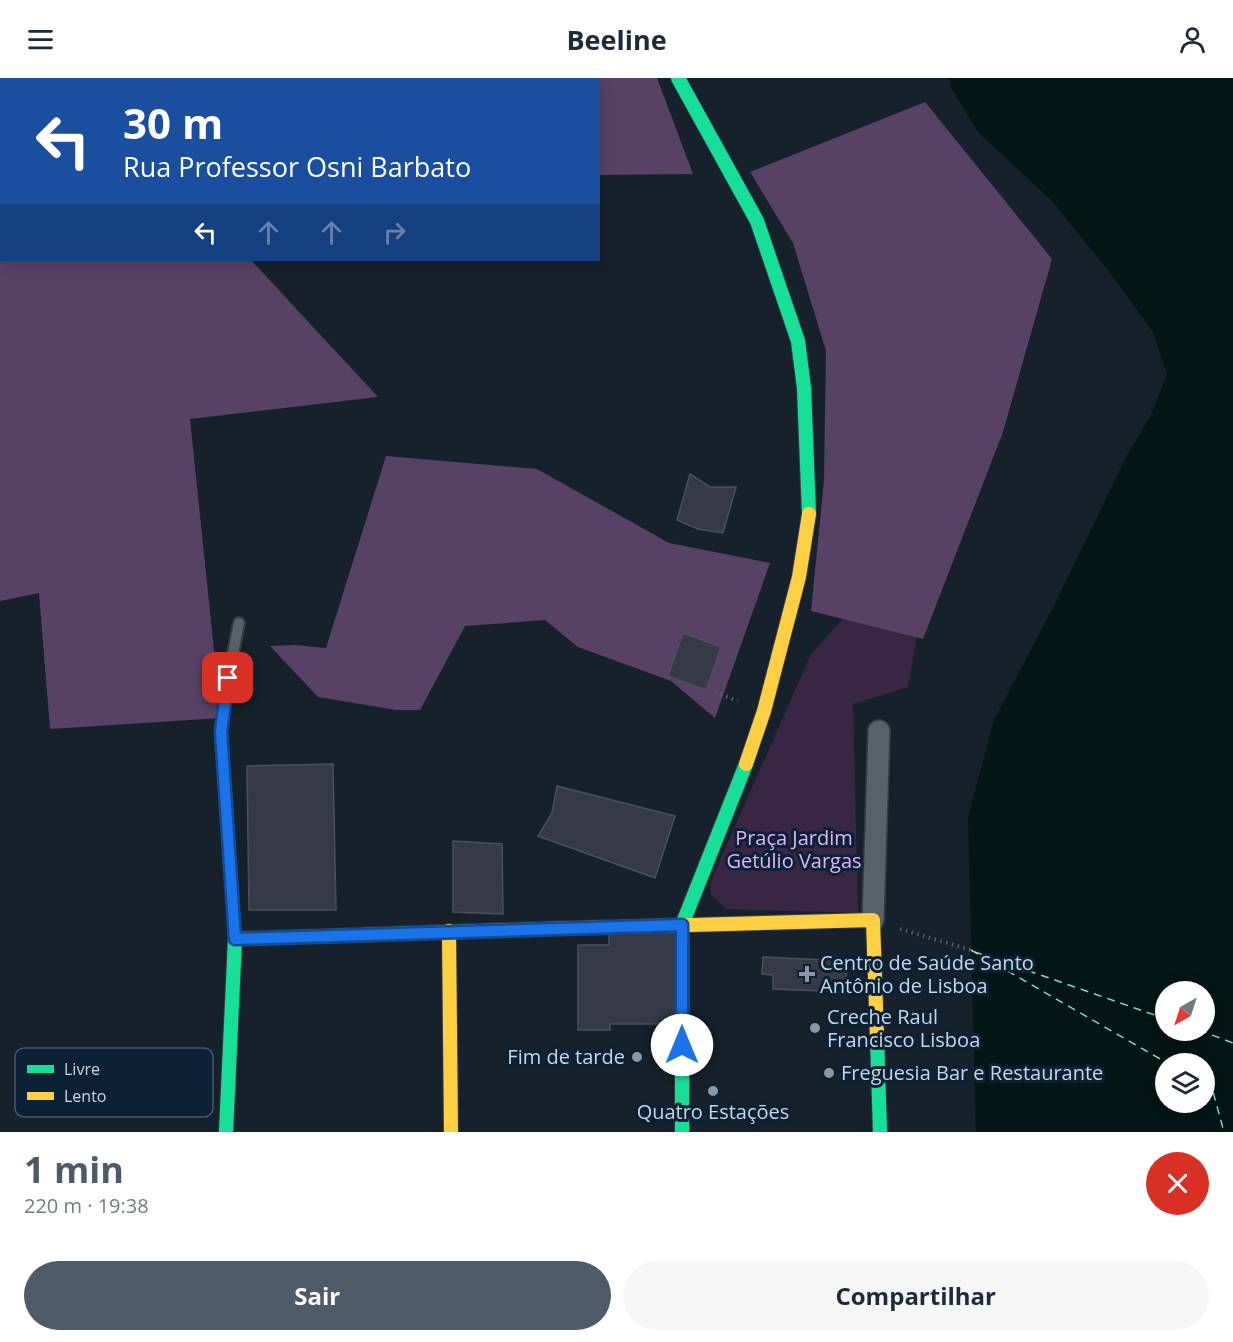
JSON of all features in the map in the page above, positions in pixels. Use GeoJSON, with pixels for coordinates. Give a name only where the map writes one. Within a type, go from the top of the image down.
{"type":"FeatureCollection","features":[{"type":"Feature","properties":{"kind":"main road"},"geometry":{"type":"LineString","coordinates":[[678,78],[757,221],[798,341],[804,388],[809,511],[799,577],[764,711],[751,750],[682,925],[682,1132]]}},
{"type":"Feature","properties":{"kind":"main road"},"geometry":{"type":"LineString","coordinates":[[226,1132],[235,939],[873,920],[880,1132]]}},
{"type":"Feature","properties":{"kind":"main road"},"geometry":{"type":"LineString","coordinates":[[449,931],[451,1132]]}},
{"type":"Feature","properties":{"kind":"street"},"geometry":{"type":"LineString","coordinates":[[873,920],[879,731]]}},
{"type":"Feature","properties":{"kind":"lane"},"geometry":{"type":"LineString","coordinates":[[235,939],[221,732],[225,694],[239,624]]}},
{"type":"Feature","properties":{"kind":"path"},"geometry":{"type":"LineString","coordinates":[[873,920],[971,950]]}},
{"type":"Feature","properties":{"kind":"green space","name":"Praça Jardim Getúlio Vargas"},"geometry":{"type":"Polygon","coordinates":[[[921,612],[908,687],[853,704],[858,913],[726,909],[711,895],[710,883],[811,654],[842,620],[863,615],[921,612]]]}},
{"type":"Feature","properties":{"kind":"shaded area"},"geometry":{"type":"Polygon","coordinates":[[[600,78],[657,78],[693,174],[600,175],[600,78]]]}},
{"type":"Feature","properties":{"kind":"shaded area"},"geometry":{"type":"Polygon","coordinates":[[[949,78],[1233,78],[1233,1132],[976,1132],[968,817],[994,720],[1057,600],[1126,457],[1150,417],[1167,375],[1153,332],[1111,274],[1052,201],[978,132],[951,87],[949,78]]]}},
{"type":"Feature","properties":{"kind":"shaded area"},"geometry":{"type":"Polygon","coordinates":[[[925,102],[1052,259],[1003,432],[923,639],[811,611],[824,480],[826,351],[793,243],[750,172],[925,102]]]}},
{"type":"Feature","properties":{"kind":"shaded area"},"geometry":{"type":"Polygon","coordinates":[[[0,261],[252,261],[378,397],[190,419],[221,718],[50,729],[39,593],[0,601],[0,261]]]}},
{"type":"Feature","properties":{"kind":"shaded area"},"geometry":{"type":"Polygon","coordinates":[[[386,456],[537,469],[669,543],[770,563],[715,718],[671,681],[578,647],[545,620],[465,626],[420,710],[396,710],[318,697],[270,646],[295,645],[326,648],[386,456]]]}},
{"type":"Feature","properties":{"kind":"building"},"geometry":{"type":"Polygon","coordinates":[[[690,474],[710,487],[736,487],[723,533],[698,529],[677,520],[690,474]]]}},
{"type":"Feature","properties":{"kind":"building"},"geometry":{"type":"Polygon","coordinates":[[[683,633],[721,647],[706,690],[668,676],[683,633]]]}},
{"type":"Feature","properties":{"kind":"building"},"geometry":{"type":"Polygon","coordinates":[[[333,764],[336,910],[249,910],[247,766],[333,764]]]}},
{"type":"Feature","properties":{"kind":"building"},"geometry":{"type":"Polygon","coordinates":[[[557,786],[675,816],[655,878],[538,836],[552,813],[557,786]]]}},
{"type":"Feature","properties":{"kind":"building"},"geometry":{"type":"Polygon","coordinates":[[[453,841],[502,844],[503,914],[453,912],[453,841]]]}},
{"type":"Feature","properties":{"kind":"building"},"geometry":{"type":"Polygon","coordinates":[[[609,933],[676,933],[676,1024],[610,1024],[610,1030],[578,1030],[578,945],[609,945],[609,933]]]}},
{"type":"Feature","properties":{"kind":"building","name":"Centro de Saúde Santo Antônio de Lisboa"},"geometry":{"type":"Polygon","coordinates":[[[763,957],[847,961],[846,992],[773,989],[773,975],[762,974],[763,957]]]}},
{"type":"Feature","properties":{"kind":"ferry route"},"geometry":{"type":"LineString","coordinates":[[971,950],[1155,1056]]}},
{"type":"Feature","properties":{"kind":"ferry route"},"geometry":{"type":"LineString","coordinates":[[975,952],[1155,1015]]}},
{"type":"Feature","properties":{"kind":"ferry route"},"geometry":{"type":"LineString","coordinates":[[1215,1036],[1233,1043]]}},
{"type":"Feature","properties":{"kind":"ferry route"},"geometry":{"type":"LineString","coordinates":[[1215,1099],[1224,1132]]}},
{"type":"Feature","properties":{"kind":"traffic: fast"},"geometry":{"type":"LineString","coordinates":[[678,78],[757,221],[798,341],[804,388],[809,514]]}},
{"type":"Feature","properties":{"kind":"traffic: fast"},"geometry":{"type":"LineString","coordinates":[[682,1132],[682,925],[746,764]]}},
{"type":"Feature","properties":{"kind":"traffic: fast"},"geometry":{"type":"LineString","coordinates":[[226,1132],[235,939],[544,929]]}},
{"type":"Feature","properties":{"kind":"traffic: fast"},"geometry":{"type":"LineString","coordinates":[[877,1037],[880,1132]]}},
{"type":"Feature","properties":{"kind":"traffic: slow"},"geometry":{"type":"LineString","coordinates":[[746,764],[764,711],[799,577],[809,514]]}},
{"type":"Feature","properties":{"kind":"traffic: slow"},"geometry":{"type":"LineString","coordinates":[[544,929],[873,920],[877,1037]]}},
{"type":"Feature","properties":{"kind":"traffic: slow"},"geometry":{"type":"LineString","coordinates":[[449,931],[451,1132]]}},
{"type":"Feature","properties":{"kind":"place","name":"Centro de Saúde Santo Antônio de Lisboa"},"geometry":{"type":"Point","coordinates":[807,974]}},
{"type":"Feature","properties":{"kind":"place","name":"Creche Raul Francisco Lisboa"},"geometry":{"type":"Point","coordinates":[815,1028]}},
{"type":"Feature","properties":{"kind":"place","name":"Fim de tarde"},"geometry":{"type":"Point","coordinates":[637,1057]}},
{"type":"Feature","properties":{"kind":"place","name":"Freguesia Bar e Restaurante"},"geometry":{"type":"Point","coordinates":[829,1073]}},
{"type":"Feature","properties":{"kind":"place","name":"Quatro Estações"},"geometry":{"type":"Point","coordinates":[713,1091]}},
{"type":"Feature","properties":{"kind":"route"},"geometry":{"type":"LineString","coordinates":[[228,678],[221,732],[235,939],[682,925],[682,1045]]}}]}
